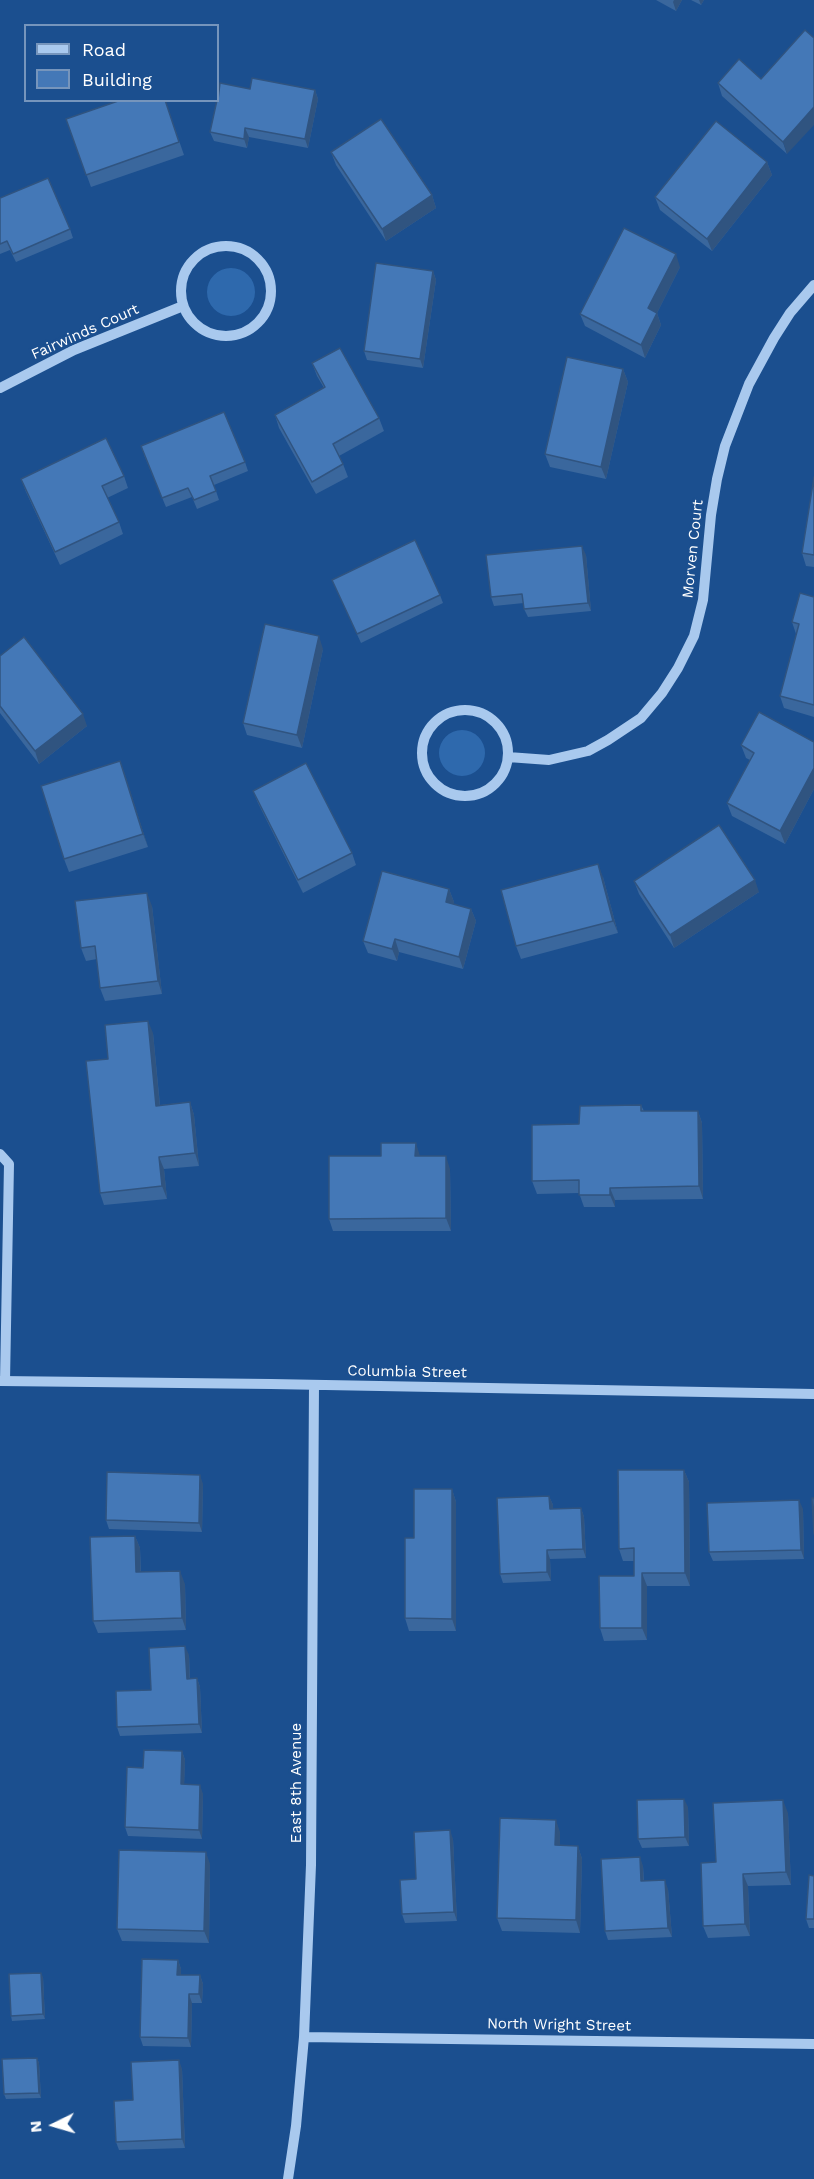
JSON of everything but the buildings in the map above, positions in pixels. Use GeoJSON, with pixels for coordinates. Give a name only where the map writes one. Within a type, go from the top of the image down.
{"type":"FeatureCollection","features":[{"type":"Feature","properties":{"kind":"street"},"geometry":{"type":"LineString","coordinates":[[236,246],[248,251],[263,265],[272,283],[272,297],[261,322],[250,331],[238,336],[211,335],[189,318],[183,306],[181,293],[188,267],[197,256],[208,249],[236,246]]}},
{"type":"Feature","properties":{"kind":"street","name":"Morven Court"},"geometry":{"type":"LineString","coordinates":[[508,757],[549,760],[588,751],[641,718],[662,693],[693,636],[703,600],[711,515],[725,446],[749,384],[774,338],[790,313],[814,285]]}},
{"type":"Feature","properties":{"kind":"street","name":"Fairwinds Court"},"geometry":{"type":"LineString","coordinates":[[0,388],[74,350],[183,306]]}},
{"type":"Feature","properties":{"kind":"street"},"geometry":{"type":"LineString","coordinates":[[455,711],[478,712],[497,724],[504,734],[508,757],[499,779],[490,787],[469,795],[457,795],[437,785],[429,776],[422,754],[423,742],[427,731],[435,722],[455,711]]}},
{"type":"Feature","properties":{"kind":"street"},"geometry":{"type":"LineString","coordinates":[[0,1154],[9,1164],[2,1381]]}},
{"type":"Feature","properties":{"kind":"street","name":"Columbia Street"},"geometry":{"type":"LineString","coordinates":[[2,1381],[814,1394]]}},
{"type":"Feature","properties":{"kind":"street","name":"East 8th Avenue"},"geometry":{"type":"LineString","coordinates":[[288,2179],[296,2126],[304,2037],[311,1865],[314,1385]]}},
{"type":"Feature","properties":{"kind":"street","name":"North Wright Street"},"geometry":{"type":"LineString","coordinates":[[304,2037],[814,2044]]}},
{"type":"Feature","properties":{"kind":"shaded area"},"geometry":{"type":"Polygon","coordinates":[[[226,268],[236,268],[248,275],[255,287],[255,297],[248,309],[236,316],[226,316],[211,305],[207,297],[207,287],[218,272],[226,268]]]}},
{"type":"Feature","properties":{"kind":"shaded area"},"geometry":{"type":"Polygon","coordinates":[[[462,730],[471,731],[479,736],[484,744],[484,762],[479,770],[471,775],[462,776],[453,775],[445,770],[440,762],[439,753],[440,744],[445,736],[453,731],[462,730]]]}}]}
